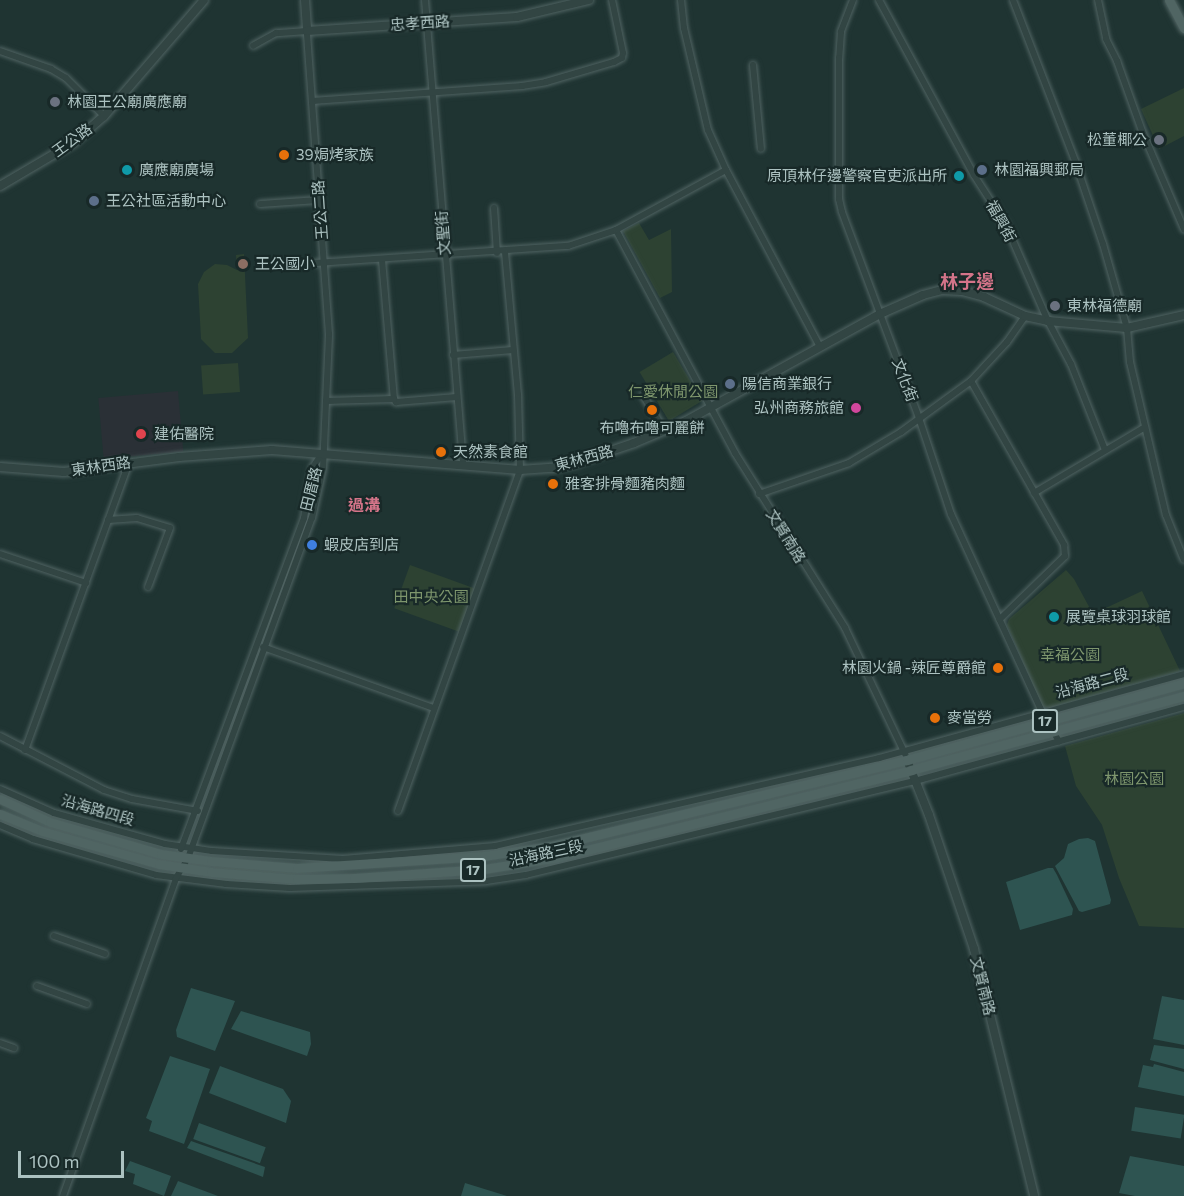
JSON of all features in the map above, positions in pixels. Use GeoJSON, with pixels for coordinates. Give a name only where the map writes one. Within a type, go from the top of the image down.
{"type":"FeatureCollection","features":[{"type":"Feature","properties":{"kind":"main road"},"geometry":{"type":"LineString","coordinates":[[1169,0],[1184,28]]}},
{"type":"Feature","properties":{"kind":"main road","name":"沿海路二段"},"geometry":{"type":"LineString","coordinates":[[905,756],[1045,717],[1184,683]]}},
{"type":"Feature","properties":{"kind":"main road","name":"17"},"geometry":{"type":"LineString","coordinates":[[911,770],[1184,696]]}},
{"type":"Feature","properties":{"kind":"main road","name":"沿海路三段"},"geometry":{"type":"LineString","coordinates":[[182,859],[297,868],[493,850],[538,843],[905,756]]}},
{"type":"Feature","properties":{"kind":"main road","name":"沿海路三段"},"geometry":{"type":"LineString","coordinates":[[182,859],[297,879],[353,883],[556,862],[756,808],[911,770]]}},
{"type":"Feature","properties":{"kind":"main road","name":"沿海路四段"},"geometry":{"type":"LineString","coordinates":[[0,800],[50,822],[182,859]]}},
{"type":"Feature","properties":{"kind":"main road","name":"沿海路四段"},"geometry":{"type":"LineString","coordinates":[[0,814],[42,831],[182,859]]}},
{"type":"Feature","properties":{"kind":"street","name":"王公路"},"geometry":{"type":"LineString","coordinates":[[0,186],[73,143],[104,116],[204,0]]}},
{"type":"Feature","properties":{"kind":"street","name":"王公二路"},"geometry":{"type":"LineString","coordinates":[[305,0],[329,334],[322,455]]}},
{"type":"Feature","properties":{"kind":"street","name":"文聖街"},"geometry":{"type":"LineString","coordinates":[[425,0],[463,465]]}},
{"type":"Feature","properties":{"kind":"street","name":"忠孝西路"},"geometry":{"type":"LineString","coordinates":[[253,46],[276,33],[518,17],[589,0]]}},
{"type":"Feature","properties":{"kind":"street"},"geometry":{"type":"LineString","coordinates":[[312,101],[522,86],[546,82],[622,58],[612,0]]}},
{"type":"Feature","properties":{"kind":"street"},"geometry":{"type":"LineString","coordinates":[[681,0],[684,28],[708,130],[726,170],[820,347]]}},
{"type":"Feature","properties":{"kind":"street","name":"文化街"},"geometry":{"type":"LineString","coordinates":[[853,0],[841,32],[838,58],[839,199],[919,418],[951,514],[1045,717],[1059,742]]}},
{"type":"Feature","properties":{"kind":"street","name":"福興街"},"geometry":{"type":"LineString","coordinates":[[879,0],[974,175],[1006,225],[1048,321],[1071,364],[1105,450]]}},
{"type":"Feature","properties":{"kind":"street"},"geometry":{"type":"LineString","coordinates":[[1013,0],[1075,161],[1127,328],[1130,362],[1166,515],[1184,560]]}},
{"type":"Feature","properties":{"kind":"street"},"geometry":{"type":"LineString","coordinates":[[1098,0],[1106,39],[1117,60],[1142,131],[1184,229]]}},
{"type":"Feature","properties":{"kind":"street"},"geometry":{"type":"LineString","coordinates":[[0,51],[51,69],[66,78],[104,116]]}},
{"type":"Feature","properties":{"kind":"street"},"geometry":{"type":"LineString","coordinates":[[753,65],[761,149]]}},
{"type":"Feature","properties":{"kind":"street"},"geometry":{"type":"LineString","coordinates":[[316,263],[497,253],[568,246],[616,230],[726,170]]}},
{"type":"Feature","properties":{"kind":"street"},"geometry":{"type":"LineString","coordinates":[[260,204],[319,200]]}},
{"type":"Feature","properties":{"kind":"street"},"geometry":{"type":"LineString","coordinates":[[494,208],[497,253]]}},
{"type":"Feature","properties":{"kind":"street","name":"文賢南路"},"geometry":{"type":"LineString","coordinates":[[616,230],[759,494],[845,628],[905,756],[930,817],[974,949],[1034,1196]]}},
{"type":"Feature","properties":{"kind":"street"},"geometry":{"type":"LineString","coordinates":[[398,811],[520,470],[518,395],[505,252]]}},
{"type":"Feature","properties":{"kind":"street"},"geometry":{"type":"LineString","coordinates":[[382,260],[394,399]]}},
{"type":"Feature","properties":{"kind":"street","name":"東林西路"},"geometry":{"type":"LineString","coordinates":[[0,467],[64,472],[130,462],[272,450],[520,470],[575,463],[664,430],[712,408],[880,314],[923,295],[942,290],[962,291],[984,297],[1025,316],[1048,321],[1127,328],[1184,315]]}},
{"type":"Feature","properties":{"kind":"street"},"geometry":{"type":"LineString","coordinates":[[759,494],[849,463],[901,432],[971,381],[1007,342],[1025,316]]}},
{"type":"Feature","properties":{"kind":"street"},"geometry":{"type":"LineString","coordinates":[[453,355],[513,350]]}},
{"type":"Feature","properties":{"kind":"street"},"geometry":{"type":"LineString","coordinates":[[971,381],[1064,545],[1065,556],[1000,619]]}},
{"type":"Feature","properties":{"kind":"street"},"geometry":{"type":"LineString","coordinates":[[643,395],[664,430]]}},
{"type":"Feature","properties":{"kind":"street"},"geometry":{"type":"LineString","coordinates":[[326,401],[394,399],[396,402],[457,397]]}},
{"type":"Feature","properties":{"kind":"street"},"geometry":{"type":"LineString","coordinates":[[1034,493],[1145,426]]}},
{"type":"Feature","properties":{"kind":"street","name":"田厝路"},"geometry":{"type":"LineString","coordinates":[[63,1196],[176,878],[196,810],[304,518],[313,467],[322,455]]}},
{"type":"Feature","properties":{"kind":"street","name":"田厝路"},"geometry":{"type":"LineString","coordinates":[[182,859],[192,848],[312,518],[323,468],[322,455]]}},
{"type":"Feature","properties":{"kind":"street"},"geometry":{"type":"LineString","coordinates":[[25,750],[130,462]]}},
{"type":"Feature","properties":{"kind":"street"},"geometry":{"type":"LineString","coordinates":[[108,520],[137,518],[170,528],[148,587]]}},
{"type":"Feature","properties":{"kind":"street"},"geometry":{"type":"LineString","coordinates":[[0,554],[86,582]]}},
{"type":"Feature","properties":{"kind":"street"},"geometry":{"type":"LineString","coordinates":[[257,644],[434,708]]}},
{"type":"Feature","properties":{"kind":"street","name":"沿海路二段"},"geometry":{"type":"LineString","coordinates":[[1045,717],[1184,674]]}},
{"type":"Feature","properties":{"kind":"street"},"geometry":{"type":"LineString","coordinates":[[915,781],[1184,707]]}},
{"type":"Feature","properties":{"kind":"street"},"geometry":{"type":"LineString","coordinates":[[0,736],[104,790],[132,799],[205,812]]}},
{"type":"Feature","properties":{"kind":"street","name":"沿海路三段"},"geometry":{"type":"LineString","coordinates":[[395,880],[497,879],[556,862],[758,819],[915,781]]}},
{"type":"Feature","properties":{"kind":"street","name":"沿海路四段"},"geometry":{"type":"LineString","coordinates":[[0,789],[54,813],[182,859],[192,848]]}},
{"type":"Feature","properties":{"kind":"street"},"geometry":{"type":"LineString","coordinates":[[752,793],[758,819]]}},
{"type":"Feature","properties":{"kind":"street"},"geometry":{"type":"LineString","coordinates":[[0,825],[59,848],[176,878]]}},
{"type":"Feature","properties":{"kind":"street","name":"沿海路三段"},"geometry":{"type":"LineString","coordinates":[[192,848],[343,859],[493,850]]}},
{"type":"Feature","properties":{"kind":"street"},"geometry":{"type":"LineString","coordinates":[[493,850],[497,879]]}},
{"type":"Feature","properties":{"kind":"street","name":"沿海路三段"},"geometry":{"type":"LineString","coordinates":[[176,878],[290,888],[353,883]]}},
{"type":"Feature","properties":{"kind":"street"},"geometry":{"type":"LineString","coordinates":[[54,936],[105,954]]}},
{"type":"Feature","properties":{"kind":"street"},"geometry":{"type":"LineString","coordinates":[[37,986],[87,1004]]}},
{"type":"Feature","properties":{"kind":"street"},"geometry":{"type":"LineString","coordinates":[[0,1043],[14,1048]]}},
{"type":"Feature","properties":{"kind":"shaded area","name":"建佑醫院"},"geometry":{"type":"Polygon","coordinates":[[[178,391],[183,452],[104,459],[98,398],[178,391]]]}},
{"type":"Feature","properties":{"kind":"green space"},"geometry":{"type":"Polygon","coordinates":[[[1184,88],[1184,136],[1159,149],[1141,109],[1184,88]]]}},
{"type":"Feature","properties":{"kind":"green space"},"geometry":{"type":"Polygon","coordinates":[[[639,223],[649,240],[671,229],[672,292],[660,298],[623,231],[639,223]]]}},
{"type":"Feature","properties":{"kind":"green space"},"geometry":{"type":"Polygon","coordinates":[[[244,254],[248,338],[232,353],[215,353],[201,339],[198,284],[204,272],[215,264],[227,265],[237,270],[236,255],[244,254]]]}},
{"type":"Feature","properties":{"kind":"green space","name":"仁愛休閒公園"},"geometry":{"type":"Polygon","coordinates":[[[673,352],[702,401],[669,421],[640,372],[673,352]]]}},
{"type":"Feature","properties":{"kind":"green space"},"geometry":{"type":"Polygon","coordinates":[[[238,363],[240,392],[203,395],[201,366],[238,363]]]}},
{"type":"Feature","properties":{"kind":"green space","name":"田中央公園"},"geometry":{"type":"Polygon","coordinates":[[[410,565],[475,589],[459,632],[394,608],[410,565]]]}},
{"type":"Feature","properties":{"kind":"green space","name":"幸福公園"},"geometry":{"type":"Polygon","coordinates":[[[1066,570],[1074,579],[1093,614],[1142,591],[1180,671],[1049,708],[1042,706],[1007,625],[1009,619],[1066,570]]]}},
{"type":"Feature","properties":{"kind":"green space","name":"林園公園"},"geometry":{"type":"Polygon","coordinates":[[[1184,713],[1184,928],[1139,926],[1119,878],[1102,825],[1076,786],[1065,746],[1184,713]]]}},
{"type":"Feature","properties":{"kind":"water"},"geometry":{"type":"Polygon","coordinates":[[[1088,838],[1095,841],[1111,900],[1110,904],[1082,912],[1079,911],[1055,866],[1064,858],[1068,844],[1088,838]]]}},
{"type":"Feature","properties":{"kind":"water"},"geometry":{"type":"Polygon","coordinates":[[[1053,868],[1057,875],[1073,909],[1072,915],[1020,930],[1006,882],[1053,868]]]}},
{"type":"Feature","properties":{"kind":"water"},"geometry":{"type":"Polygon","coordinates":[[[191,988],[235,1001],[215,1051],[177,1037],[176,1030],[191,988]]]}},
{"type":"Feature","properties":{"kind":"water"},"geometry":{"type":"Polygon","coordinates":[[[1162,996],[1184,1000],[1184,1045],[1153,1039],[1162,996]]]}},
{"type":"Feature","properties":{"kind":"water"},"geometry":{"type":"Polygon","coordinates":[[[241,1011],[310,1032],[311,1044],[307,1056],[231,1029],[241,1011]]]}},
{"type":"Feature","properties":{"kind":"water"},"geometry":{"type":"Polygon","coordinates":[[[1154,1045],[1184,1049],[1184,1069],[1150,1060],[1154,1045]]]}},
{"type":"Feature","properties":{"kind":"water"},"geometry":{"type":"Polygon","coordinates":[[[170,1056],[210,1069],[184,1144],[149,1131],[152,1121],[146,1118],[170,1056]]]}},
{"type":"Feature","properties":{"kind":"water"},"geometry":{"type":"Polygon","coordinates":[[[1154,1064],[1184,1072],[1184,1096],[1138,1087],[1143,1065],[1153,1067],[1154,1064]]]}},
{"type":"Feature","properties":{"kind":"water"},"geometry":{"type":"Polygon","coordinates":[[[220,1066],[283,1089],[291,1101],[286,1123],[209,1093],[220,1066]]]}},
{"type":"Feature","properties":{"kind":"water"},"geometry":{"type":"Polygon","coordinates":[[[1135,1107],[1184,1115],[1181,1139],[1131,1131],[1135,1107]]]}},
{"type":"Feature","properties":{"kind":"water"},"geometry":{"type":"Polygon","coordinates":[[[199,1123],[266,1147],[260,1163],[193,1139],[199,1123]]]}},
{"type":"Feature","properties":{"kind":"water"},"geometry":{"type":"Polygon","coordinates":[[[191,1141],[265,1167],[263,1177],[187,1148],[191,1141]]]}},
{"type":"Feature","properties":{"kind":"water"},"geometry":{"type":"Polygon","coordinates":[[[1130,1156],[1184,1166],[1184,1196],[1135,1196],[1119,1193],[1130,1156]]]}},
{"type":"Feature","properties":{"kind":"water"},"geometry":{"type":"Polygon","coordinates":[[[130,1161],[171,1176],[164,1196],[133,1184],[135,1174],[125,1171],[130,1161]]]}},
{"type":"Feature","properties":{"kind":"water"},"geometry":{"type":"Polygon","coordinates":[[[178,1181],[218,1196],[171,1196],[178,1181]]]}},
{"type":"Feature","properties":{"kind":"water"},"geometry":{"type":"Polygon","coordinates":[[[465,1183],[507,1196],[461,1196],[465,1183]]]}},
{"type":"Feature","properties":{"kind":"place","name":"林園王公廟廣應廟"},"geometry":{"type":"Point","coordinates":[55,102]}},
{"type":"Feature","properties":{"kind":"place","name":"松董椰公"},"geometry":{"type":"Point","coordinates":[1159,140]}},
{"type":"Feature","properties":{"kind":"place","name":"39焗烤家族"},"geometry":{"type":"Point","coordinates":[284,155]}},
{"type":"Feature","properties":{"kind":"place","name":"廣應廟廣場"},"geometry":{"type":"Point","coordinates":[127,170]}},
{"type":"Feature","properties":{"kind":"place","name":"林園福興郵局"},"geometry":{"type":"Point","coordinates":[982,170]}},
{"type":"Feature","properties":{"kind":"place","name":"原頂林仔邊警察官吏派出所"},"geometry":{"type":"Point","coordinates":[959,176]}},
{"type":"Feature","properties":{"kind":"place","name":"王公社區活動中心"},"geometry":{"type":"Point","coordinates":[94,201]}},
{"type":"Feature","properties":{"kind":"place","name":"王公國小"},"geometry":{"type":"Point","coordinates":[243,264]}},
{"type":"Feature","properties":{"kind":"place","name":"東林福德廟"},"geometry":{"type":"Point","coordinates":[1055,306]}},
{"type":"Feature","properties":{"kind":"place","name":"陽信商業銀行"},"geometry":{"type":"Point","coordinates":[730,384]}},
{"type":"Feature","properties":{"kind":"place","name":"弘州商務旅館"},"geometry":{"type":"Point","coordinates":[856,408]}},
{"type":"Feature","properties":{"kind":"place","name":"布嚕布嚕可麗餅"},"geometry":{"type":"Point","coordinates":[652,410]}},
{"type":"Feature","properties":{"kind":"place","name":"建佑醫院"},"geometry":{"type":"Point","coordinates":[141,434]}},
{"type":"Feature","properties":{"kind":"place","name":"天然素食館"},"geometry":{"type":"Point","coordinates":[441,452]}},
{"type":"Feature","properties":{"kind":"place","name":"雅客排骨麵豬肉麵"},"geometry":{"type":"Point","coordinates":[553,484]}},
{"type":"Feature","properties":{"kind":"place","name":"蝦皮店到店"},"geometry":{"type":"Point","coordinates":[312,545]}},
{"type":"Feature","properties":{"kind":"place","name":"展覽桌球羽球館"},"geometry":{"type":"Point","coordinates":[1054,617]}},
{"type":"Feature","properties":{"kind":"place","name":"林園火鍋 -辣匠尊爵館"},"geometry":{"type":"Point","coordinates":[998,668]}},
{"type":"Feature","properties":{"kind":"place","name":"麥當勞"},"geometry":{"type":"Point","coordinates":[935,718]}},
{"type":"Feature","properties":{"kind":"district","name":"林子邊"},"geometry":{"type":"Point","coordinates":[967,281]}},
{"type":"Feature","properties":{"kind":"district","name":"過溝"},"geometry":{"type":"Point","coordinates":[364,505]}}]}
